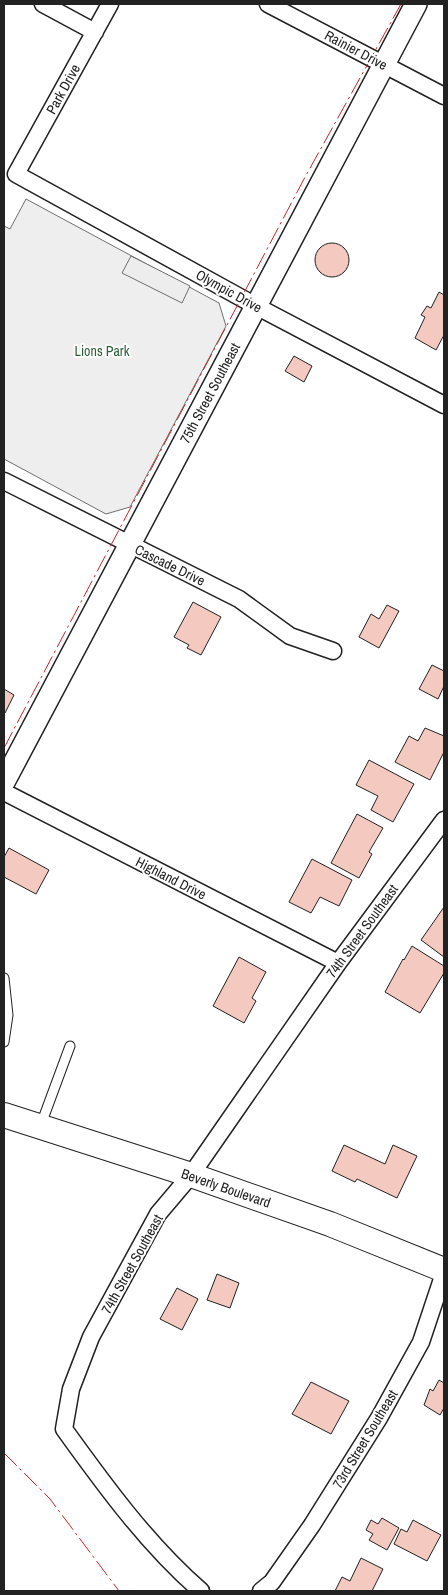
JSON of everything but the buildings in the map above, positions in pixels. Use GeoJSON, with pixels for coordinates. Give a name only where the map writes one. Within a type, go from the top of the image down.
{"type":"FeatureCollection","features":[{"type":"Feature","properties":{"kind":"main road","name":"Beverly Boulevard"},"geometry":{"type":"LineString","coordinates":[[4,1115],[330,1224],[444,1272]]}},
{"type":"Feature","properties":{"kind":"street"},"geometry":{"type":"LineString","coordinates":[[43,4],[95,32]]}},
{"type":"Feature","properties":{"kind":"street","name":"Park Drive"},"geometry":{"type":"LineString","coordinates":[[16,174],[110,4]]}},
{"type":"Feature","properties":{"kind":"street","name":"Rainier Drive"},"geometry":{"type":"LineString","coordinates":[[268,4],[444,95]]}},
{"type":"Feature","properties":{"kind":"street","name":"75th Street Southeast"},"geometry":{"type":"LineString","coordinates":[[4,782],[416,4]]}},
{"type":"Feature","properties":{"kind":"street","name":"Olympic Drive"},"geometry":{"type":"LineString","coordinates":[[16,174],[256,306],[444,406]]}},
{"type":"Feature","properties":{"kind":"street","name":"Cascade Drive"},"geometry":{"type":"LineString","coordinates":[[4,481],[239,599],[290,636],[333,651]]}},
{"type":"Feature","properties":{"kind":"street","name":"Highland Drive"},"geometry":{"type":"LineString","coordinates":[[4,792],[338,963]]}},
{"type":"Feature","properties":{"kind":"street","name":"74th Street Southeast"},"geometry":{"type":"LineString","coordinates":[[201,1591],[177,1571],[140,1528],[100,1479],[64,1429],[71,1389],[91,1337],[158,1214],[191,1176],[338,963],[444,820]]}},
{"type":"Feature","properties":{"kind":"street","name":"73rd Street Southeast"},"geometry":{"type":"LineString","coordinates":[[262,1591],[272,1582],[312,1525],[378,1418],[421,1342],[444,1272]]}},
{"type":"Feature","properties":{"kind":"lane"},"geometry":{"type":"LineString","coordinates":[[4,978],[8,1025],[4,1042]]}},
{"type":"Feature","properties":{"kind":"lane"},"geometry":{"type":"LineString","coordinates":[[40,1127],[70,1046]]}},
{"type":"Feature","properties":{"kind":"green space","name":"Lions Park"},"geometry":{"type":"Polygon","coordinates":[[[26,199],[219,303],[226,326],[130,507],[106,514],[4,459],[4,226],[10,229],[26,199]]]}},
{"type":"Feature","properties":{"kind":"shaded area"},"geometry":{"type":"Polygon","coordinates":[[[131,256],[190,286],[182,303],[122,273],[131,256]]]}},
{"type":"Feature","properties":{"kind":"power"},"geometry":{"type":"LineString","coordinates":[[4,748],[304,179],[401,4]]}},
{"type":"Feature","properties":{"kind":"power"},"geometry":{"type":"LineString","coordinates":[[4,1453],[50,1499],[119,1591]]}}]}
